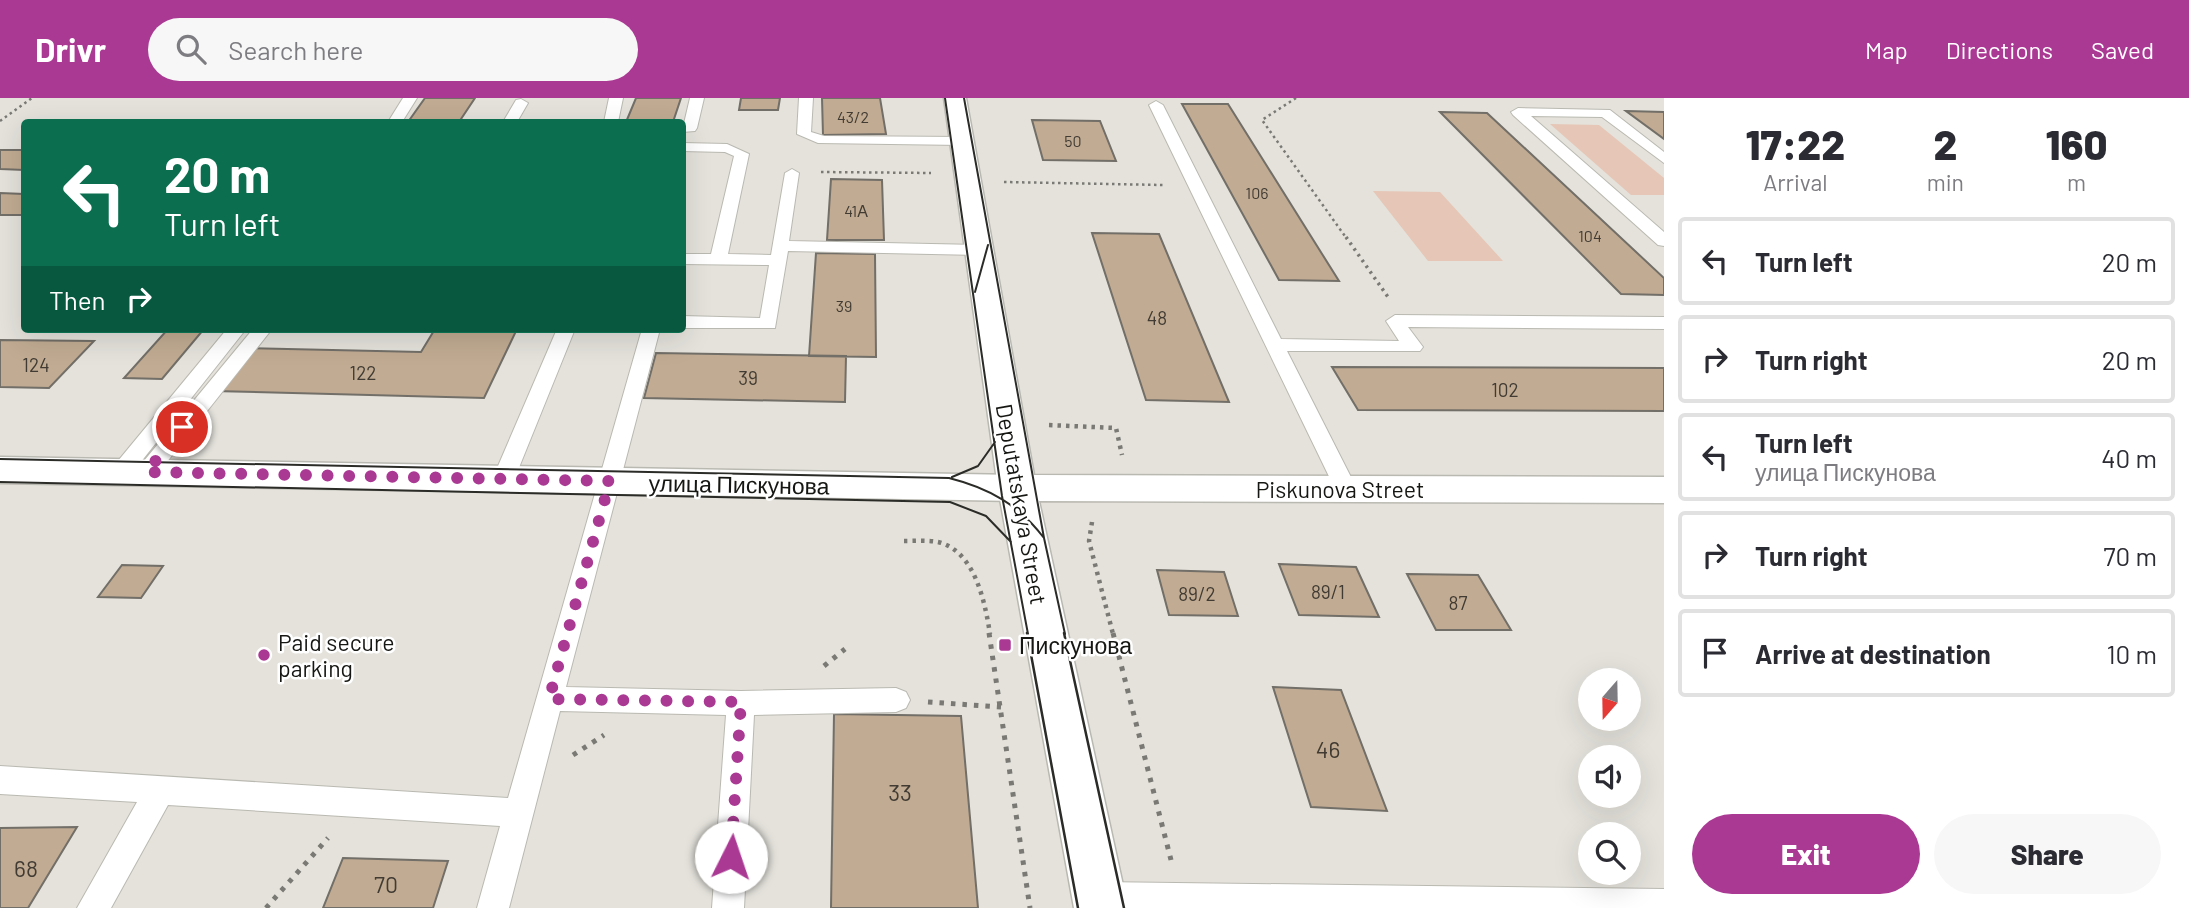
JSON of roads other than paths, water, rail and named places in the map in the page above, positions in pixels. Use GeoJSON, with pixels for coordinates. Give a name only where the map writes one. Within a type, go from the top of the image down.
{"type":"FeatureCollection","features":[{"type":"Feature","properties":{"kind":"main road","name":"Deputatskaya Street"},"geometry":{"type":"LineString","coordinates":[[955,98],[1017,488],[1100,903]]}},
{"type":"Feature","properties":{"kind":"main road","name":"улица Пискунова"},"geometry":{"type":"LineString","coordinates":[[0,470],[1017,488]]}},
{"type":"Feature","properties":{"kind":"main road","name":"Piskunova Street"},"geometry":{"type":"LineString","coordinates":[[1017,488],[1664,491]]}},
{"type":"Feature","properties":{"kind":"lane"},"geometry":{"type":"LineString","coordinates":[[397,119],[410,98]]}},
{"type":"Feature","properties":{"kind":"lane"},"geometry":{"type":"LineString","coordinates":[[612,119],[616,98]]}},
{"type":"Feature","properties":{"kind":"lane"},"geometry":{"type":"LineString","coordinates":[[686,128],[690,128],[697,98]]}},
{"type":"Feature","properties":{"kind":"lane"},"geometry":{"type":"LineString","coordinates":[[806,98],[804,134],[823,140],[962,141]]}},
{"type":"Feature","properties":{"kind":"lane"},"geometry":{"type":"LineString","coordinates":[[512,119],[521,103]]}},
{"type":"Feature","properties":{"kind":"lane"},"geometry":{"type":"LineString","coordinates":[[1156,105],[1346,489]]}},
{"type":"Feature","properties":{"kind":"lane"},"geometry":{"type":"LineString","coordinates":[[1664,159],[1605,113],[1518,112],[1664,242]]}},
{"type":"Feature","properties":{"kind":"lane"},"geometry":{"type":"LineString","coordinates":[[686,147],[727,148],[742,153],[718,260]]}},
{"type":"Feature","properties":{"kind":"lane"},"geometry":{"type":"LineString","coordinates":[[686,322],[768,324],[792,173]]}},
{"type":"Feature","properties":{"kind":"lane"},"geometry":{"type":"LineString","coordinates":[[686,259],[718,260],[779,253],[979,250]]}},
{"type":"Feature","properties":{"kind":"lane"},"geometry":{"type":"LineString","coordinates":[[1274,345],[1413,347],[1395,321],[1664,323]]}},
{"type":"Feature","properties":{"kind":"lane"},"geometry":{"type":"LineString","coordinates":[[134,472],[234,333]]}},
{"type":"Feature","properties":{"kind":"lane"},"geometry":{"type":"LineString","coordinates":[[134,472],[258,333]]}},
{"type":"Feature","properties":{"kind":"lane"},"geometry":{"type":"LineString","coordinates":[[503,480],[564,333]]}},
{"type":"Feature","properties":{"kind":"lane"},"geometry":{"type":"LineString","coordinates":[[493,908],[650,333]]}},
{"type":"Feature","properties":{"kind":"lane"},"geometry":{"type":"LineString","coordinates":[[549,699],[741,702],[896,700]]}},
{"type":"Feature","properties":{"kind":"lane"},"geometry":{"type":"LineString","coordinates":[[728,908],[741,702]]}},
{"type":"Feature","properties":{"kind":"lane"},"geometry":{"type":"LineString","coordinates":[[0,780],[360,803],[522,800]]}},
{"type":"Feature","properties":{"kind":"lane"},"geometry":{"type":"LineString","coordinates":[[93,908],[161,789]]}},
{"type":"Feature","properties":{"kind":"lane"},"geometry":{"type":"LineString","coordinates":[[1100,903],[1181,900],[1326,905],[1664,905]]}},
{"type":"Feature","properties":{"kind":"tram line"},"geometry":{"type":"LineString","coordinates":[[945,98],[994,443]]}},
{"type":"Feature","properties":{"kind":"tram line"},"geometry":{"type":"LineString","coordinates":[[964,98],[1044,538]]}},
{"type":"Feature","properties":{"kind":"tram line"},"geometry":{"type":"LineString","coordinates":[[975,292],[988,245]]}},
{"type":"Feature","properties":{"kind":"tram line"},"geometry":{"type":"LineString","coordinates":[[952,477],[978,466],[994,443]]}},
{"type":"Feature","properties":{"kind":"tram line"},"geometry":{"type":"LineString","coordinates":[[994,443],[1003,499]]}},
{"type":"Feature","properties":{"kind":"tram line"},"geometry":{"type":"LineString","coordinates":[[0,459],[949,478],[1003,499]]}},
{"type":"Feature","properties":{"kind":"tram line"},"geometry":{"type":"LineString","coordinates":[[0,482],[950,502],[986,516],[1011,542]]}},
{"type":"Feature","properties":{"kind":"tram line"},"geometry":{"type":"LineString","coordinates":[[1003,499],[1024,516],[1044,538]]}},
{"type":"Feature","properties":{"kind":"tram line"},"geometry":{"type":"LineString","coordinates":[[1003,499],[1011,542]]}},
{"type":"Feature","properties":{"kind":"tram line"},"geometry":{"type":"LineString","coordinates":[[1044,538],[1065,634]]}},
{"type":"Feature","properties":{"kind":"tram line"},"geometry":{"type":"LineString","coordinates":[[1011,542],[1028,634]]}},
{"type":"Feature","properties":{"kind":"tram line"},"geometry":{"type":"LineString","coordinates":[[1027,633],[1078,908]]}},
{"type":"Feature","properties":{"kind":"tram line"},"geometry":{"type":"LineString","coordinates":[[1064,633],[1124,908]]}},
{"type":"Feature","properties":{"kind":"place","name":"Пискунова"},"geometry":{"type":"Point","coordinates":[1005,645]}},
{"type":"Feature","properties":{"kind":"place","name":"Paid secure parking"},"geometry":{"type":"Point","coordinates":[264,655]}}]}
